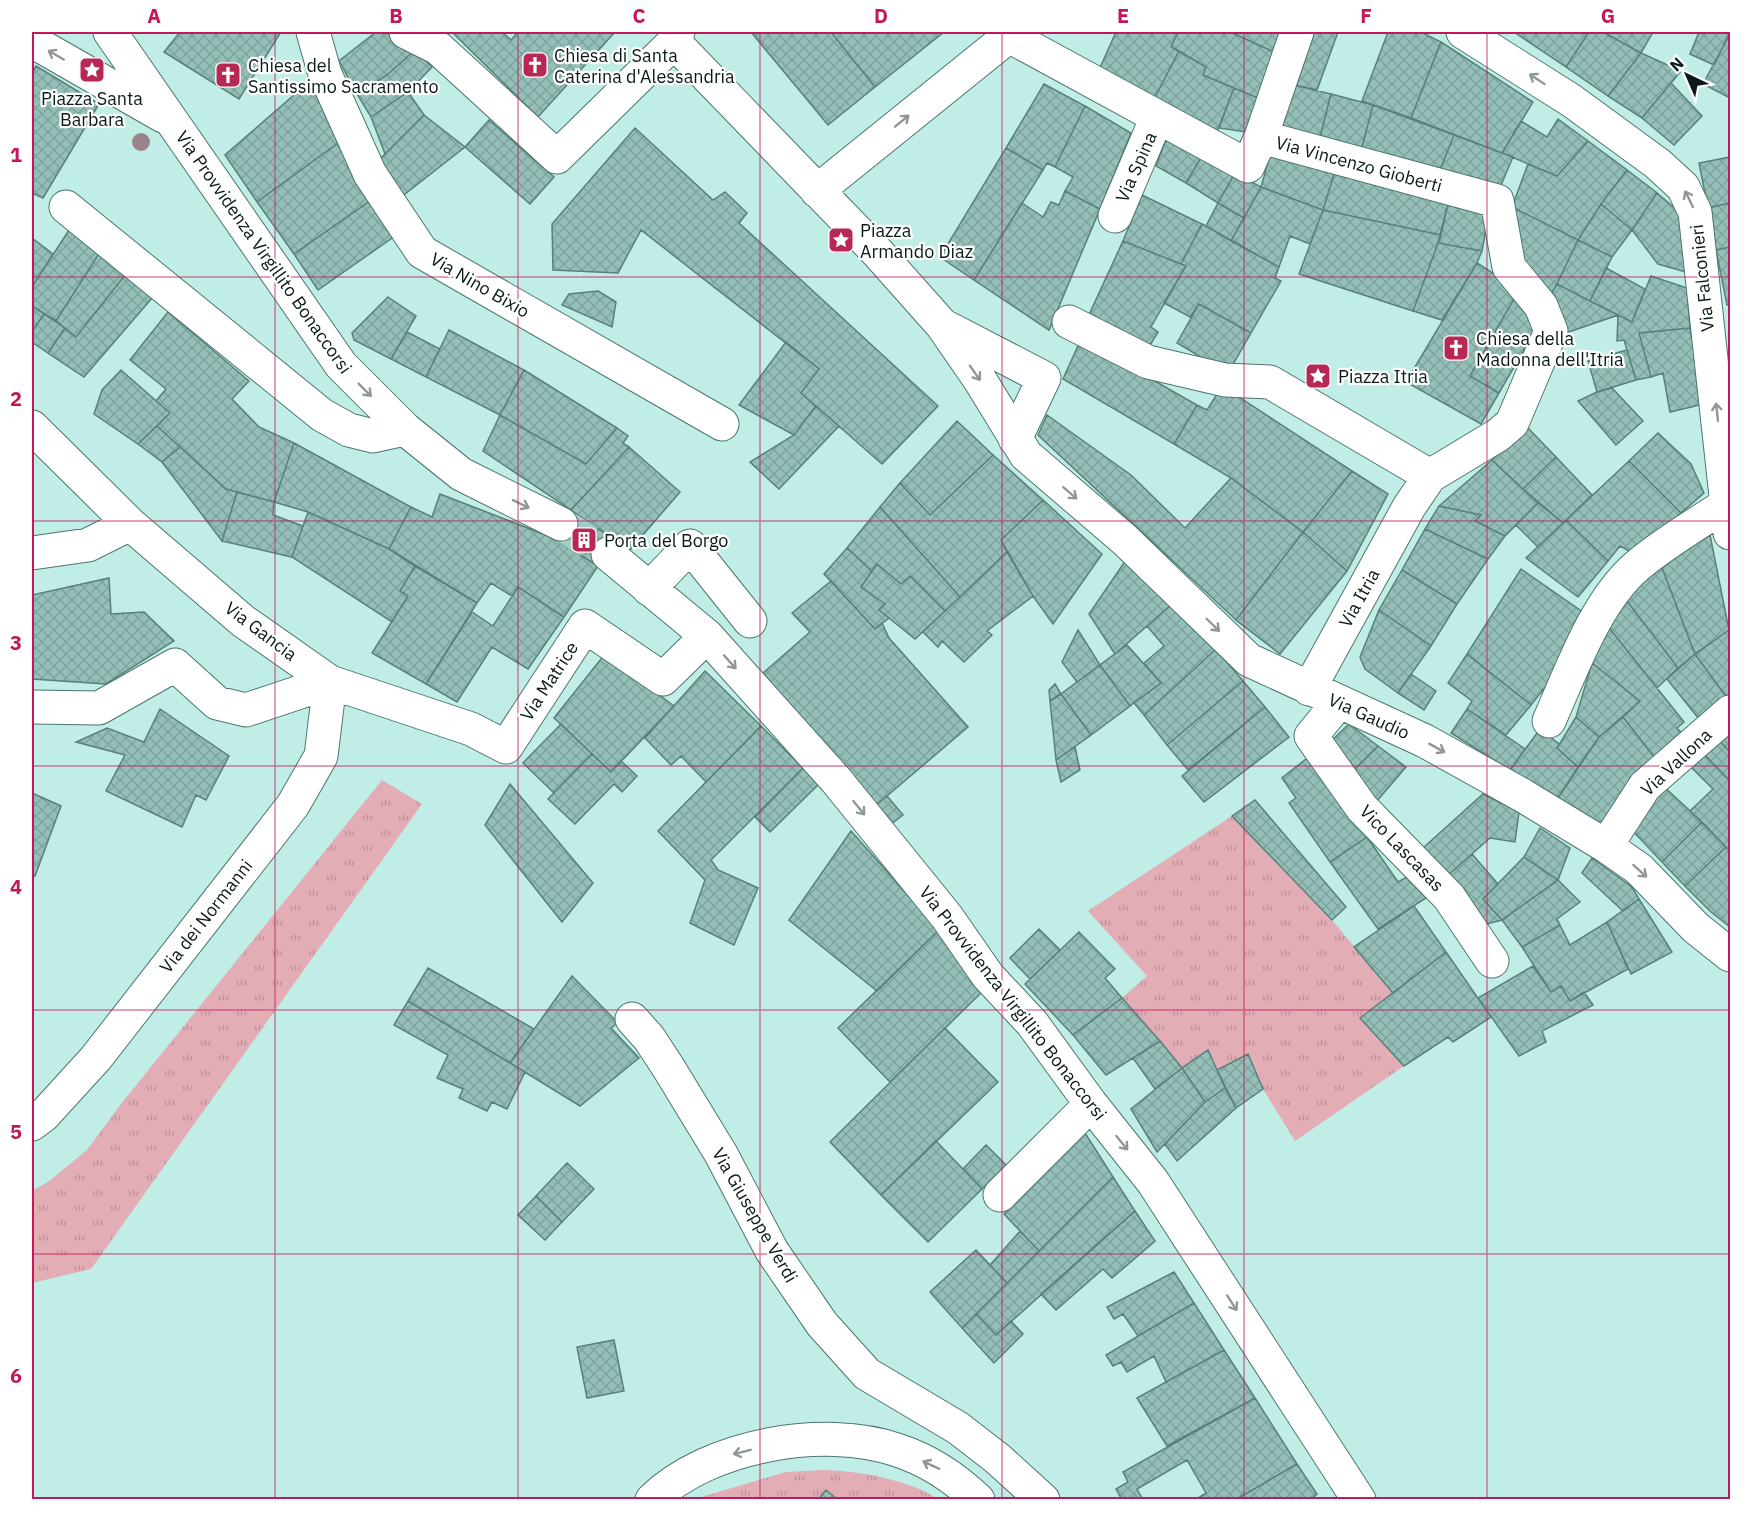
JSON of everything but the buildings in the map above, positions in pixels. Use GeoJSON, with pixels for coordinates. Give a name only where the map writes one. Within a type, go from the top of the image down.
{"type":"FeatureCollection","features":[{"type":"Feature","properties":{"kind":"street","name":"Via Provvidenza Virgillito Bonaccorsi"},"geometry":{"type":"LineString","coordinates":[[110,32],[340,366],[405,429],[461,474],[561,524]]}},
{"type":"Feature","properties":{"kind":"street","name":"Via Nino Bixio"},"geometry":{"type":"LineString","coordinates":[[313,32],[325,74],[370,174],[422,252],[723,424]]}},
{"type":"Feature","properties":{"kind":"street"},"geometry":{"type":"LineString","coordinates":[[406,32],[438,48],[557,157],[676,37],[817,191],[878,253],[942,325],[1044,378],[1021,447]]}},
{"type":"Feature","properties":{"kind":"street"},"geometry":{"type":"LineString","coordinates":[[1261,137],[1297,32]]}},
{"type":"Feature","properties":{"kind":"street","name":"Via Falconieri"},"geometry":{"type":"LineString","coordinates":[[1463,32],[1572,101],[1658,164],[1683,187],[1695,212],[1729,518]]}},
{"type":"Feature","properties":{"kind":"street"},"geometry":{"type":"LineString","coordinates":[[817,191],[1012,34]]}},
{"type":"Feature","properties":{"kind":"street","name":"Via Vincenzo Gioberti"},"geometry":{"type":"LineString","coordinates":[[1012,34],[1248,166],[1261,137],[1497,201],[1509,267],[1541,306],[1551,331],[1512,423],[1498,435],[1430,476]]}},
{"type":"Feature","properties":{"kind":"street"},"geometry":{"type":"LineString","coordinates":[[32,41],[172,122]]}},
{"type":"Feature","properties":{"kind":"street","name":"Via Spina"},"geometry":{"type":"LineString","coordinates":[[1115,216],[1157,117]]}},
{"type":"Feature","properties":{"kind":"street"},"geometry":{"type":"LineString","coordinates":[[66,207],[322,415],[349,430],[373,436],[405,429]]}},
{"type":"Feature","properties":{"kind":"street"},"geometry":{"type":"LineString","coordinates":[[1069,322],[1148,362],[1224,380],[1270,382],[1430,476]]}},
{"type":"Feature","properties":{"kind":"street","name":"Via Gaudio"},"geometry":{"type":"LineString","coordinates":[[942,325],[980,380],[1021,447],[1125,540],[1249,660],[1425,741],[1522,795],[1606,846],[1639,868],[1696,928],[1731,955]]}},
{"type":"Feature","properties":{"kind":"street","name":"Via Gancia"},"geometry":{"type":"LineString","coordinates":[[32,427],[130,524],[243,621],[330,682],[471,729],[506,747]]}},
{"type":"Feature","properties":{"kind":"street","name":"Via Itria"},"geometry":{"type":"LineString","coordinates":[[1309,689],[1409,507],[1430,476]]}},
{"type":"Feature","properties":{"kind":"street"},"geometry":{"type":"LineString","coordinates":[[1549,721],[1588,633],[1609,598],[1635,568],[1667,543],[1729,518]]}},
{"type":"Feature","properties":{"kind":"street"},"geometry":{"type":"LineString","coordinates":[[32,553],[88,545],[130,524]]}},
{"type":"Feature","properties":{"kind":"street"},"geometry":{"type":"LineString","coordinates":[[649,589],[690,546],[750,621]]}},
{"type":"Feature","properties":{"kind":"street","name":"Via Provvidenza Virgillito Bonaccorsi"},"geometry":{"type":"LineString","coordinates":[[608,554],[706,636],[836,780],[947,917],[995,985],[1032,1023],[1091,1104],[1153,1182],[1359,1500]]}},
{"type":"Feature","properties":{"kind":"street","name":"Via Matrice"},"geometry":{"type":"LineString","coordinates":[[506,747],[585,626],[663,679],[706,636]]}},
{"type":"Feature","properties":{"kind":"street"},"geometry":{"type":"LineString","coordinates":[[32,708],[99,708],[175,665],[217,703],[246,710],[330,682]]}},
{"type":"Feature","properties":{"kind":"street","name":"Via dei Normanni"},"geometry":{"type":"LineString","coordinates":[[32,1124],[96,1058],[293,805],[321,756],[330,682]]}},
{"type":"Feature","properties":{"kind":"street","name":"Vico Lascasas"},"geometry":{"type":"LineString","coordinates":[[1339,702],[1311,736],[1362,808],[1449,897],[1492,961]]}},
{"type":"Feature","properties":{"kind":"street","name":"Via Vallona"},"geometry":{"type":"LineString","coordinates":[[1606,846],[1645,786],[1731,712]]}},
{"type":"Feature","properties":{"kind":"street","name":"Via Giuseppe Verdi"},"geometry":{"type":"LineString","coordinates":[[632,1019],[649,1038],[668,1066],[722,1154],[772,1251],[822,1324],[867,1374],[958,1428],[998,1459],[1043,1500]]}},
{"type":"Feature","properties":{"kind":"street"},"geometry":{"type":"LineString","coordinates":[[1000,1196],[1091,1104]]}},
{"type":"Feature","properties":{"kind":"street"},"geometry":{"type":"LineString","coordinates":[[652,1500],[688,1474],[728,1456],[774,1444],[855,1440],[898,1450],[942,1470],[978,1500]]}},
{"type":"Feature","properties":{"kind":"green space"},"geometry":{"type":"Polygon","coordinates":[[[382,780],[422,804],[91,1269],[32,1283],[32,1191],[48,1182],[87,1150],[121,1104],[382,780]]]}},
{"type":"Feature","properties":{"kind":"green space"},"geometry":{"type":"Polygon","coordinates":[[[1232,816],[1332,920],[1393,993],[1360,1018],[1404,1066],[1295,1141],[1263,1089],[1248,1054],[1217,1070],[1208,1050],[1182,1068],[1122,998],[1147,976],[1088,911],[1232,816]]]}},
{"type":"Feature","properties":{"kind":"green space"},"geometry":{"type":"Polygon","coordinates":[[[824,1470],[853,1472],[884,1478],[926,1492],[938,1499],[691,1500],[786,1472],[824,1470]]]}},
{"type":"Feature","properties":{"kind":"tunnel"},"geometry":{"type":"LineString","coordinates":[[561,524],[608,554]]}},
{"type":"Feature","properties":{"kind":"place","name":"Chiesa di Santa Caterina d'Alessandria"},"geometry":{"type":"Point","coordinates":[535,65]}},
{"type":"Feature","properties":{"kind":"place","name":"Piazza Santa Barbara"},"geometry":{"type":"Point","coordinates":[92,70]}},
{"type":"Feature","properties":{"kind":"place","name":"Chiesa del Santissimo Sacramento"},"geometry":{"type":"Point","coordinates":[228,75]}},
{"type":"Feature","properties":{"kind":"place","name":"Piazza Armando Diaz"},"geometry":{"type":"Point","coordinates":[841,240]}},
{"type":"Feature","properties":{"kind":"place","name":"Chiesa della Madonna dell'Itria"},"geometry":{"type":"Point","coordinates":[1456,348]}},
{"type":"Feature","properties":{"kind":"place","name":"Piazza Itria"},"geometry":{"type":"Point","coordinates":[1318,376]}},
{"type":"Feature","properties":{"kind":"place","name":"Porta del Borgo"},"geometry":{"type":"Point","coordinates":[584,540]}}]}
